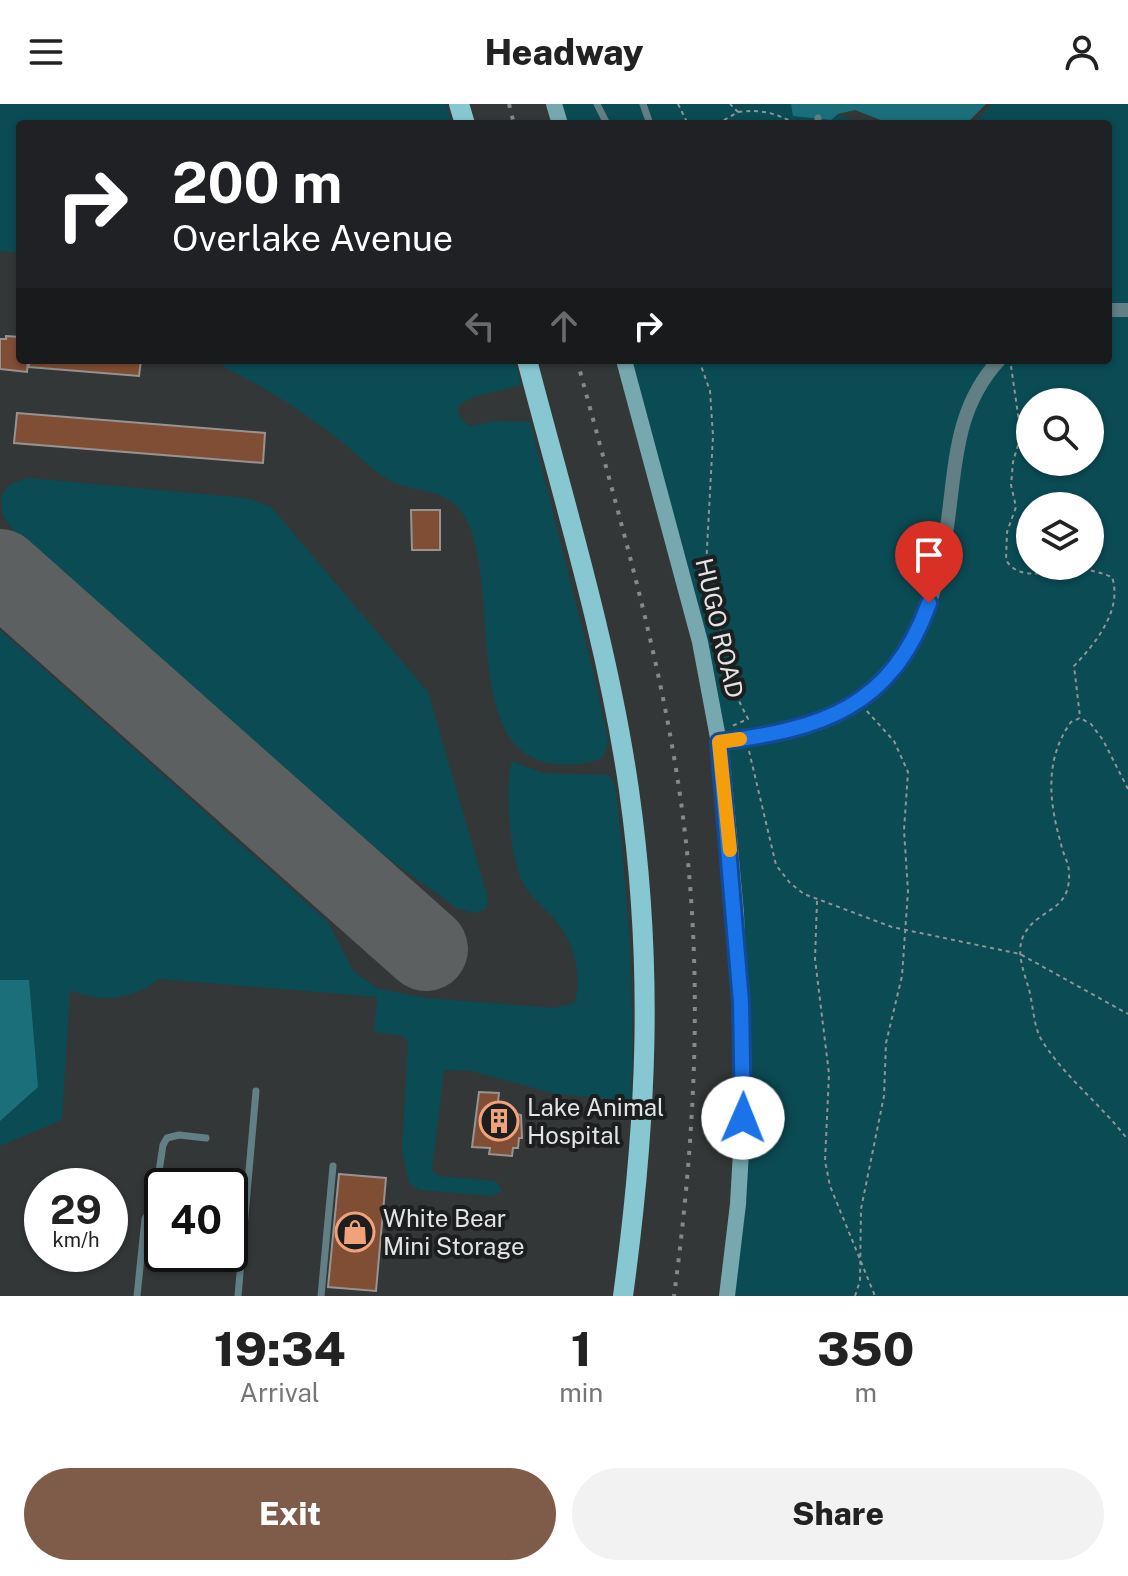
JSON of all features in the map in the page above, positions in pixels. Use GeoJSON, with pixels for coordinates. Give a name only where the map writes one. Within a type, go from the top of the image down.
{"type":"FeatureCollection","features":[{"type":"Feature","properties":{"kind":"main road"},"geometry":{"type":"LineString","coordinates":[[528,364],[606,667],[626,770],[637,860],[645,985],[645,1097],[623,1296]]}},
{"type":"Feature","properties":{"kind":"street","name":"HUGO ROAD"},"geometry":{"type":"LineString","coordinates":[[625,364],[693,611],[719,742],[736,914],[744,1085],[738,1204],[727,1296]]}},
{"type":"Feature","properties":{"kind":"street"},"geometry":{"type":"LineString","coordinates":[[719,742],[807,726],[859,702],[899,663],[922,622],[946,533],[958,434],[976,389],[996,364]]}},
{"type":"Feature","properties":{"kind":"lane"},"geometry":{"type":"LineString","coordinates":[[238,1296],[256,1091]]}},
{"type":"Feature","properties":{"kind":"lane"},"geometry":{"type":"LineString","coordinates":[[137,1296],[145,1219],[154,1205],[163,1145],[167,1138],[179,1135],[206,1138]]}},
{"type":"Feature","properties":{"kind":"lane"},"geometry":{"type":"LineString","coordinates":[[321,1296],[333,1166]]}},
{"type":"Feature","properties":{"kind":"path"},"geometry":{"type":"LineString","coordinates":[[730,104],[738,112]]}},
{"type":"Feature","properties":{"kind":"path"},"geometry":{"type":"LineString","coordinates":[[724,120],[738,112],[756,110],[778,114],[789,120]]}},
{"type":"Feature","properties":{"kind":"path"},"geometry":{"type":"LineString","coordinates":[[700,364],[710,391],[713,436],[706,567],[723,607],[718,639],[721,665],[748,719],[750,762],[776,865],[790,883],[817,901],[907,931],[1020,954],[1128,1014]]}},
{"type":"Feature","properties":{"kind":"path"},"geometry":{"type":"LineString","coordinates":[[1010,364],[1021,435],[1013,462],[1011,485],[1016,507],[1007,532],[1006,560],[1018,572],[1033,574],[1094,570],[1112,577],[1115,585],[1111,609],[1098,639],[1074,666],[1080,718]]}},
{"type":"Feature","properties":{"kind":"path"},"geometry":{"type":"LineString","coordinates":[[855,1296],[860,1281],[861,1209],[884,1096],[886,1043],[902,976],[907,931],[904,830],[908,772],[894,741],[859,702]]}},
{"type":"Feature","properties":{"kind":"path"},"geometry":{"type":"LineString","coordinates":[[1080,718],[1091,724],[1103,740],[1128,789]]}},
{"type":"Feature","properties":{"kind":"path"},"geometry":{"type":"LineString","coordinates":[[1080,718],[1064,732],[1051,774],[1053,817],[1068,862],[1068,888],[1058,907],[1030,925],[1023,935],[1020,954],[1039,1036],[1067,1073],[1078,1081],[1128,1140]]}},
{"type":"Feature","properties":{"kind":"path"},"geometry":{"type":"LineString","coordinates":[[719,742],[727,730],[748,719]]}},
{"type":"Feature","properties":{"kind":"path"},"geometry":{"type":"LineString","coordinates":[[817,901],[815,959],[829,1074],[825,1161],[830,1186],[861,1254],[875,1296]]}},
{"type":"Feature","properties":{"kind":"shaded area"},"geometry":{"type":"Polygon","coordinates":[[[0,104],[446,104],[451,120],[16,120],[16,253],[0,251],[0,104]]]}},
{"type":"Feature","properties":{"kind":"shaded area"},"geometry":{"type":"Polygon","coordinates":[[[554,104],[803,104],[853,120],[559,120],[554,104]]]}},
{"type":"Feature","properties":{"kind":"shaded area"},"geometry":{"type":"Polygon","coordinates":[[[791,104],[986,104],[970,120],[881,120],[855,110],[838,114],[831,120],[793,116],[791,104]]]}},
{"type":"Feature","properties":{"kind":"shaded area"},"geometry":{"type":"Polygon","coordinates":[[[992,104],[1128,104],[1128,1296],[728,1296],[742,1156],[722,759],[625,364],[1112,364],[1112,120],[977,120],[992,104]]]}},
{"type":"Feature","properties":{"kind":"shaded area"},"geometry":{"type":"Polygon","coordinates":[[[224,364],[515,364],[521,385],[473,397],[459,405],[458,415],[469,426],[497,421],[530,422],[594,675],[608,742],[603,757],[586,763],[556,764],[525,753],[505,730],[494,696],[488,657],[481,574],[473,538],[460,510],[435,493],[398,484],[382,476],[296,408],[223,367],[224,364]]]}},
{"type":"Feature","properties":{"kind":"shaded area"},"geometry":{"type":"Polygon","coordinates":[[[29,478],[246,498],[271,507],[428,692],[488,899],[486,909],[475,913],[458,909],[378,851],[15,532],[3,516],[1,496],[10,484],[29,478]]]}},
{"type":"Feature","properties":{"kind":"shaded area"},"geometry":{"type":"Polygon","coordinates":[[[0,630],[328,922],[354,972],[379,989],[426,998],[553,1008],[574,1003],[578,983],[572,949],[562,929],[526,888],[518,872],[510,823],[510,773],[512,761],[542,773],[609,775],[615,785],[627,903],[632,1021],[631,1101],[556,1094],[471,1071],[444,1070],[432,1170],[439,1176],[496,1181],[502,1191],[492,1196],[420,1190],[409,1183],[402,1150],[408,1043],[403,1036],[374,1032],[377,997],[159,979],[139,991],[116,997],[93,997],[70,990],[62,1120],[0,1146],[0,630]]]}},
{"type":"Feature","properties":{"kind":"shaded area"},"geometry":{"type":"Polygon","coordinates":[[[0,980],[29,980],[38,1087],[0,1121],[0,980]]]}},
{"type":"Feature","properties":{"kind":"building"},"geometry":{"type":"Polygon","coordinates":[[[6,336],[16,337],[16,364],[28,364],[27,372],[0,369],[0,339],[6,339],[6,336]]]}},
{"type":"Feature","properties":{"kind":"building"},"geometry":{"type":"Polygon","coordinates":[[[29,364],[140,364],[139,376],[29,367],[29,364]]]}},
{"type":"Feature","properties":{"kind":"building"},"geometry":{"type":"Polygon","coordinates":[[[17,413],[265,433],[263,463],[14,443],[17,413]]]}},
{"type":"Feature","properties":{"kind":"building"},"geometry":{"type":"Polygon","coordinates":[[[411,510],[440,510],[440,550],[412,550],[411,510]]]}},
{"type":"Feature","properties":{"kind":"building","name":"Lake Animal Hospital"},"geometry":{"type":"Polygon","coordinates":[[[479,1092],[499,1093],[497,1110],[521,1115],[522,1138],[519,1138],[518,1148],[513,1148],[512,1156],[489,1154],[490,1148],[472,1147],[479,1092]]]}},
{"type":"Feature","properties":{"kind":"building","name":"White Bear Mini Storage"},"geometry":{"type":"Polygon","coordinates":[[[339,1174],[386,1178],[376,1291],[328,1287],[339,1174]]]}},
{"type":"Feature","properties":{"kind":"runway"},"geometry":{"type":"LineString","coordinates":[[0,571],[426,949]]}},
{"type":"Feature","properties":{"kind":"railway"},"geometry":{"type":"LineString","coordinates":[[509,104],[513,120]]}},
{"type":"Feature","properties":{"kind":"railway"},"geometry":{"type":"LineString","coordinates":[[578,364],[649,635],[672,746],[688,864],[695,987],[692,1111],[674,1296]]}},
{"type":"Feature","properties":{"kind":"slow traffic"},"geometry":{"type":"LineString","coordinates":[[730,850],[719,742],[740,739]]}},
{"type":"Feature","properties":{"kind":"place","name":"Lake Animal Hospital"},"geometry":{"type":"Point","coordinates":[499,1121]}},
{"type":"Feature","properties":{"kind":"place","name":"White Bear Mini Storage"},"geometry":{"type":"Point","coordinates":[355,1232]}},
{"type":"Feature","properties":{"kind":"route"},"geometry":{"type":"LineString","coordinates":[[743,1118],[743,1031],[736,914],[719,742],[807,726],[849,709],[885,681],[899,663],[912,643],[929,603]]}}]}
